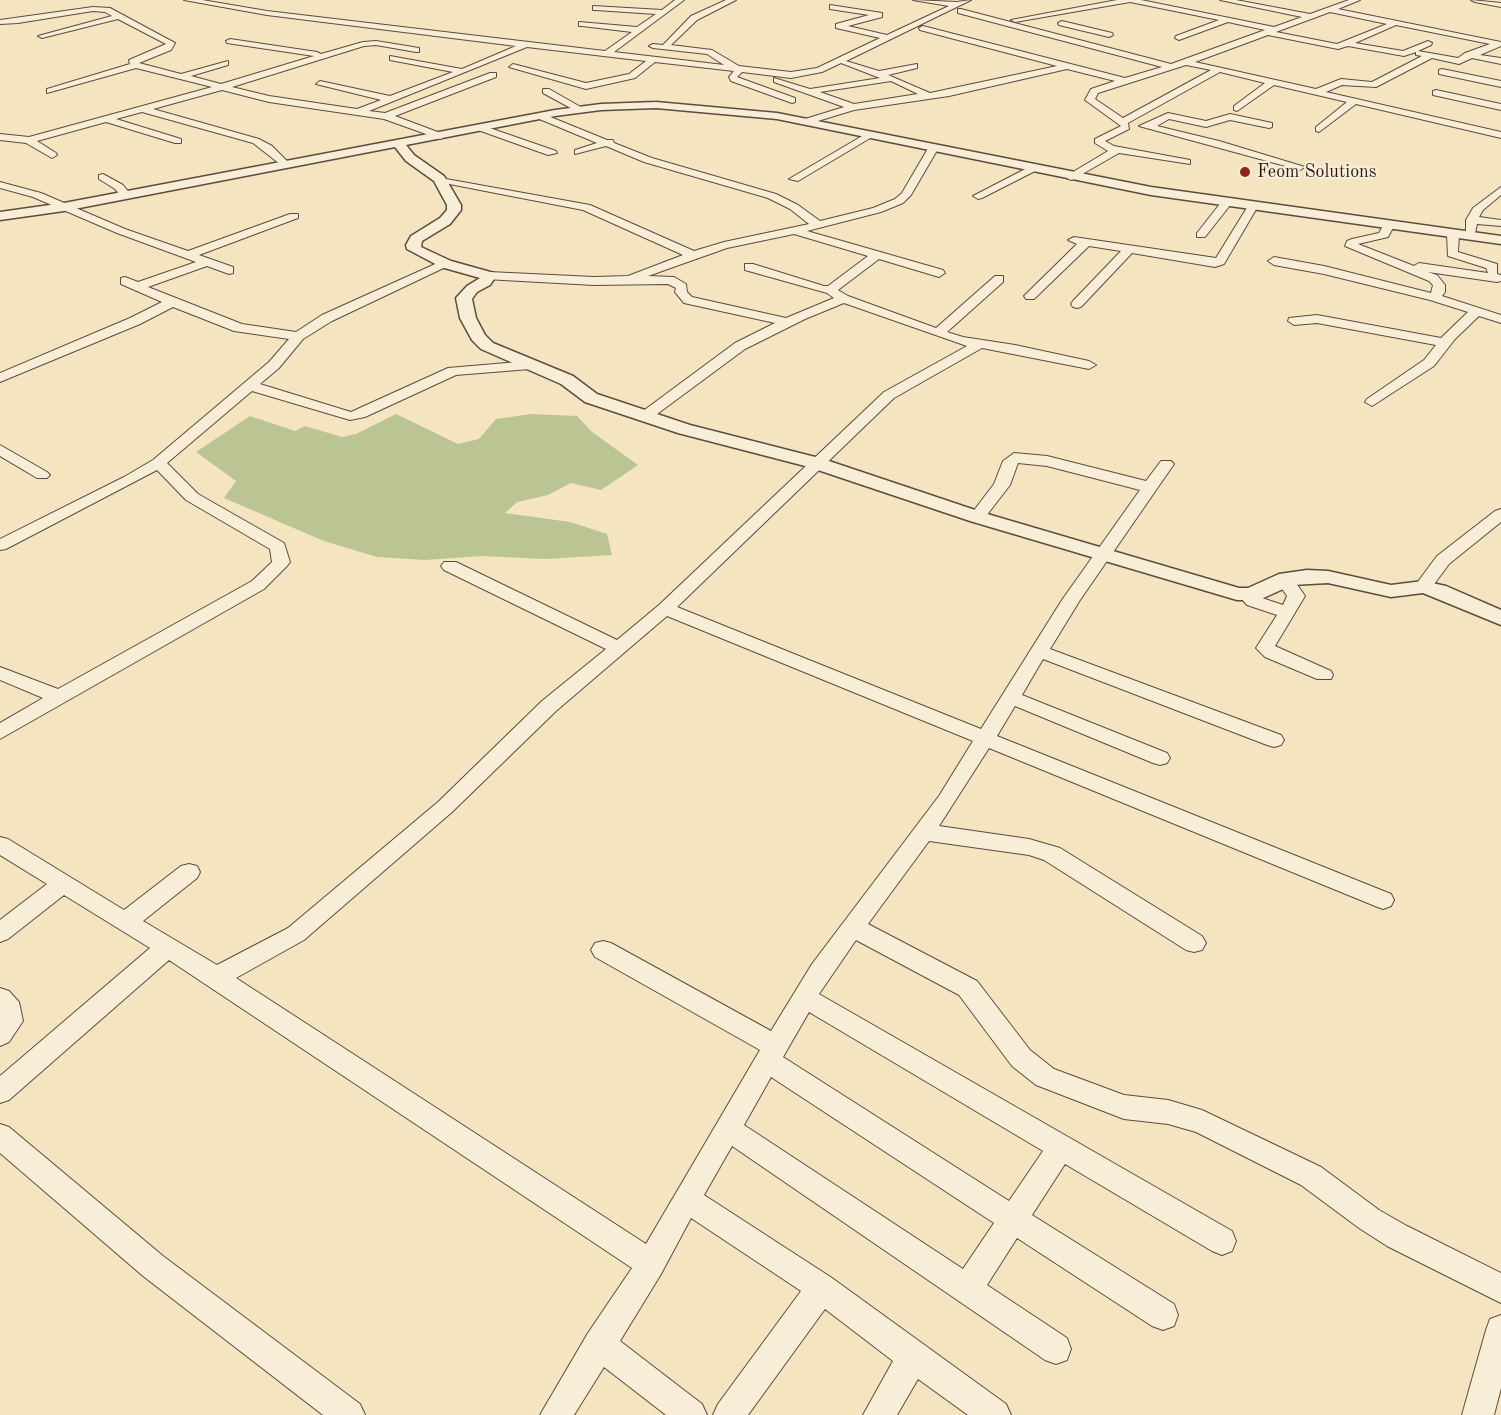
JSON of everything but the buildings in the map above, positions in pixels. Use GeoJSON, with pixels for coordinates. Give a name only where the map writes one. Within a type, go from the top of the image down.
{"type":"FeatureCollection","features":[{"type":"Feature","properties":{"kind":"street"},"geometry":{"type":"LineString","coordinates":[[89,0],[100,7],[99,9]]}},
{"type":"Feature","properties":{"kind":"street"},"geometry":{"type":"LineString","coordinates":[[188,0],[267,13],[773,74],[807,74],[958,7]]}},
{"type":"Feature","properties":{"kind":"street"},"geometry":{"type":"LineString","coordinates":[[606,54],[626,43],[680,0]]}},
{"type":"Feature","properties":{"kind":"street"},"geometry":{"type":"LineString","coordinates":[[665,47],[694,18],[732,0]]}},
{"type":"Feature","properties":{"kind":"street"},"geometry":{"type":"LineString","coordinates":[[917,0],[958,7],[1172,67]]}},
{"type":"Feature","properties":{"kind":"street"},"geometry":{"type":"LineString","coordinates":[[826,67],[845,63],[923,28],[967,0]]}},
{"type":"Feature","properties":{"kind":"street"},"geometry":{"type":"LineString","coordinates":[[1007,22],[1130,0],[1227,20],[1333,47],[1350,44],[1395,23]]}},
{"type":"Feature","properties":{"kind":"street"},"geometry":{"type":"LineString","coordinates":[[1224,0],[1308,16]]}},
{"type":"Feature","properties":{"kind":"street"},"geometry":{"type":"LineString","coordinates":[[1263,0],[1500,44]]}},
{"type":"Feature","properties":{"kind":"street"},"geometry":{"type":"LineString","coordinates":[[1300,167],[1216,142],[1147,126],[1125,124],[1094,104],[1090,97],[1099,88],[1172,67],[1355,0]]}},
{"type":"Feature","properties":{"kind":"street"},"geometry":{"type":"LineString","coordinates":[[1474,0],[1501,5]]}},
{"type":"Feature","properties":{"kind":"street"},"geometry":{"type":"LineString","coordinates":[[619,2],[673,6]]}},
{"type":"Feature","properties":{"kind":"street"},"geometry":{"type":"LineString","coordinates":[[1060,3],[1086,8]]}},
{"type":"Feature","properties":{"kind":"street"},"geometry":{"type":"LineString","coordinates":[[596,8],[664,12]]}},
{"type":"Feature","properties":{"kind":"street"},"geometry":{"type":"LineString","coordinates":[[0,22],[99,9],[120,16],[171,43],[168,48],[132,62],[136,65]]}},
{"type":"Feature","properties":{"kind":"street"},"geometry":{"type":"LineString","coordinates":[[867,20],[830,9],[880,16],[867,20],[839,27],[889,38]]}},
{"type":"Feature","properties":{"kind":"street"},"geometry":{"type":"LineString","coordinates":[[1224,9],[1291,22]]}},
{"type":"Feature","properties":{"kind":"street"},"geometry":{"type":"LineString","coordinates":[[42,36],[120,16]]}},
{"type":"Feature","properties":{"kind":"street"},"geometry":{"type":"LineString","coordinates":[[1036,17],[1109,35]]}},
{"type":"Feature","properties":{"kind":"street"},"geometry":{"type":"LineString","coordinates":[[1179,38],[1227,20]]}},
{"type":"Feature","properties":{"kind":"street"},"geometry":{"type":"LineString","coordinates":[[582,24],[657,26]]}},
{"type":"Feature","properties":{"kind":"street"},"geometry":{"type":"LineString","coordinates":[[676,27],[685,28]]}},
{"type":"Feature","properties":{"kind":"street"},"geometry":{"type":"LineString","coordinates":[[1008,31],[1028,27]]}},
{"type":"Feature","properties":{"kind":"street"},"geometry":{"type":"LineString","coordinates":[[923,28],[1126,81]]}},
{"type":"Feature","properties":{"kind":"street"},"geometry":{"type":"LineString","coordinates":[[1350,44],[1404,54],[1449,34]]}},
{"type":"Feature","properties":{"kind":"street"},"geometry":{"type":"LineString","coordinates":[[396,59],[444,35]]}},
{"type":"Feature","properties":{"kind":"street"},"geometry":{"type":"LineString","coordinates":[[968,39],[988,35]]}},
{"type":"Feature","properties":{"kind":"street"},"geometry":{"type":"LineString","coordinates":[[606,39],[626,43]]}},
{"type":"Feature","properties":{"kind":"street"},"geometry":{"type":"LineString","coordinates":[[1248,39],[1271,44]]}},
{"type":"Feature","properties":{"kind":"street"},"geometry":{"type":"LineString","coordinates":[[230,41],[323,55]]}},
{"type":"Feature","properties":{"kind":"street"},"geometry":{"type":"LineString","coordinates":[[0,137],[29,140],[370,43],[416,50]]}},
{"type":"Feature","properties":{"kind":"street"},"geometry":{"type":"LineString","coordinates":[[360,111],[527,44]]}},
{"type":"Feature","properties":{"kind":"street"},"geometry":{"type":"LineString","coordinates":[[1410,51],[1459,61],[1500,44]]}},
{"type":"Feature","properties":{"kind":"street"},"geometry":{"type":"LineString","coordinates":[[643,45],[705,51],[739,70]]}},
{"type":"Feature","properties":{"kind":"street"},"geometry":{"type":"LineString","coordinates":[[1422,46],[1501,61]]}},
{"type":"Feature","properties":{"kind":"street"},"geometry":{"type":"LineString","coordinates":[[356,53],[366,55]]}},
{"type":"Feature","properties":{"kind":"street"},"geometry":{"type":"LineString","coordinates":[[1317,92],[1341,82],[1373,85],[1431,55]]}},
{"type":"Feature","properties":{"kind":"street"},"geometry":{"type":"LineString","coordinates":[[386,57],[464,71]]}},
{"type":"Feature","properties":{"kind":"street"},"geometry":{"type":"LineString","coordinates":[[1091,72],[1142,58]]}},
{"type":"Feature","properties":{"kind":"street"},"geometry":{"type":"LineString","coordinates":[[513,67],[586,86],[632,76],[653,59]]}},
{"type":"Feature","properties":{"kind":"street"},"geometry":{"type":"LineString","coordinates":[[1186,62],[1501,135]]}},
{"type":"Feature","properties":{"kind":"street"},"geometry":{"type":"LineString","coordinates":[[180,77],[225,63]]}},
{"type":"Feature","properties":{"kind":"street"},"geometry":{"type":"LineString","coordinates":[[845,63],[893,79],[928,95]]}},
{"type":"Feature","properties":{"kind":"street"},"geometry":{"type":"LineString","coordinates":[[50,91],[136,65],[218,88],[269,99],[386,116],[440,136]]}},
{"type":"Feature","properties":{"kind":"street"},"geometry":{"type":"LineString","coordinates":[[879,74],[914,66]]}},
{"type":"Feature","properties":{"kind":"street"},"geometry":{"type":"LineString","coordinates":[[808,121],[853,107],[1009,81],[1067,66]]}},
{"type":"Feature","properties":{"kind":"street"},"geometry":{"type":"LineString","coordinates":[[739,70],[733,77],[734,79],[792,99]]}},
{"type":"Feature","properties":{"kind":"street"},"geometry":{"type":"LineString","coordinates":[[1186,162],[1114,149],[1100,143],[1099,139],[1218,70]]}},
{"type":"Feature","properties":{"kind":"street"},"geometry":{"type":"LineString","coordinates":[[1442,72],[1501,84]]}},
{"type":"Feature","properties":{"kind":"street"},"geometry":{"type":"LineString","coordinates":[[773,74],[775,79],[853,107]]}},
{"type":"Feature","properties":{"kind":"street"},"geometry":{"type":"LineString","coordinates":[[386,116],[493,75]]}},
{"type":"Feature","properties":{"kind":"street"},"geometry":{"type":"LineString","coordinates":[[808,91],[893,79]]}},
{"type":"Feature","properties":{"kind":"street"},"geometry":{"type":"LineString","coordinates":[[1237,108],[1272,82]]}},
{"type":"Feature","properties":{"kind":"street"},"geometry":{"type":"LineString","coordinates":[[431,83],[457,89]]}},
{"type":"Feature","properties":{"kind":"street"},"geometry":{"type":"LineString","coordinates":[[320,84],[390,99]]}},
{"type":"Feature","properties":{"kind":"street"},"geometry":{"type":"LineString","coordinates":[[546,91],[581,110]]}},
{"type":"Feature","properties":{"kind":"street"},"geometry":{"type":"LineString","coordinates":[[1436,93],[1501,107]]}},
{"type":"Feature","properties":{"kind":"street"},"geometry":{"type":"LineString","coordinates":[[1319,129],[1354,100]]}},
{"type":"Feature","properties":{"kind":"street"},"geometry":{"type":"LineString","coordinates":[[0,216],[64,207],[540,116],[636,105],[743,111],[808,121],[1072,177],[1388,226],[1501,240]]}},
{"type":"Feature","properties":{"kind":"street"},"geometry":{"type":"LineString","coordinates":[[143,109],[256,141],[268,148],[285,165]]}},
{"type":"Feature","properties":{"kind":"street"},"geometry":{"type":"LineString","coordinates":[[540,116],[671,168],[722,179],[772,196],[794,207],[818,225]]}},
{"type":"Feature","properties":{"kind":"street"},"geometry":{"type":"LineString","coordinates":[[1147,126],[1168,116],[1206,124],[1225,117],[1269,125]]}},
{"type":"Feature","properties":{"kind":"street"},"geometry":{"type":"LineString","coordinates":[[107,119],[178,141]]}},
{"type":"Feature","properties":{"kind":"street"},"geometry":{"type":"LineString","coordinates":[[481,128],[552,153]]}},
{"type":"Feature","properties":{"kind":"street"},"geometry":{"type":"LineString","coordinates":[[794,179],[872,134]]}},
{"type":"Feature","properties":{"kind":"street"},"geometry":{"type":"LineString","coordinates":[[29,140],[51,155]]}},
{"type":"Feature","properties":{"kind":"street"},"geometry":{"type":"LineString","coordinates":[[579,152],[610,142]]}},
{"type":"Feature","properties":{"kind":"street"},"geometry":{"type":"LineString","coordinates":[[398,143],[410,158],[440,179],[595,210],[693,255]]}},
{"type":"Feature","properties":{"kind":"street"},"geometry":{"type":"LineString","coordinates":[[630,280],[724,245],[818,225],[877,210],[899,201],[906,195],[934,147]]}},
{"type":"Feature","properties":{"kind":"street"},"geometry":{"type":"LineString","coordinates":[[1072,177],[1115,152],[1114,149]]}},
{"type":"Feature","properties":{"kind":"street"},"geometry":{"type":"LineString","coordinates":[[978,196],[1034,168]]}},
{"type":"Feature","properties":{"kind":"street"},"geometry":{"type":"LineString","coordinates":[[103,177],[119,187],[126,195]]}},
{"type":"Feature","properties":{"kind":"street"},"geometry":{"type":"LineString","coordinates":[[440,179],[454,210],[445,221],[416,239],[413,245],[414,249],[446,264],[489,276],[594,281],[670,280],[682,287],[681,292],[688,300],[787,322]]}},
{"type":"Feature","properties":{"kind":"street"},"geometry":{"type":"LineString","coordinates":[[0,185],[37,195],[229,270]]}},
{"type":"Feature","properties":{"kind":"street"},"geometry":{"type":"LineString","coordinates":[[571,204],[593,194]]}},
{"type":"Feature","properties":{"kind":"street"},"geometry":{"type":"LineString","coordinates":[[1470,236],[1472,220],[1478,208],[1498,196]]}},
{"type":"Feature","properties":{"kind":"street"},"geometry":{"type":"LineString","coordinates":[[1202,235],[1227,202]]}},
{"type":"Feature","properties":{"kind":"street"},"geometry":{"type":"LineString","coordinates":[[1030,296],[1080,241],[1207,262],[1220,261],[1253,206]]}},
{"type":"Feature","properties":{"kind":"street"},"geometry":{"type":"LineString","coordinates":[[188,255],[294,216]]}},
{"type":"Feature","properties":{"kind":"street"},"geometry":{"type":"LineString","coordinates":[[1472,220],[1501,223]]}},
{"type":"Feature","properties":{"kind":"street"},"geometry":{"type":"LineString","coordinates":[[1388,226],[1384,235],[1356,241],[1351,243],[1351,246],[1433,278],[1437,282],[1439,292],[1434,297]]}},
{"type":"Feature","properties":{"kind":"street"},"geometry":{"type":"LineString","coordinates":[[794,231],[939,273]]}},
{"type":"Feature","properties":{"kind":"street"},"geometry":{"type":"LineString","coordinates":[[1453,234],[1452,254],[1490,265],[1499,279]]}},
{"type":"Feature","properties":{"kind":"street"},"geometry":{"type":"LineString","coordinates":[[1077,304],[1129,249]]}},
{"type":"Feature","properties":{"kind":"street"},"geometry":{"type":"LineString","coordinates":[[749,267],[823,290],[832,289],[878,255]]}},
{"type":"Feature","properties":{"kind":"street"},"geometry":{"type":"LineString","coordinates":[[1274,261],[1324,270],[1434,297],[1501,319]]}},
{"type":"Feature","properties":{"kind":"street"},"geometry":{"type":"LineString","coordinates":[[138,286],[208,262]]}},
{"type":"Feature","properties":{"kind":"street"},"geometry":{"type":"LineString","coordinates":[[1397,263],[1499,279]]}},
{"type":"Feature","properties":{"kind":"street"},"geometry":{"type":"LineString","coordinates":[[0,545],[130,480],[158,463],[274,365],[298,336],[335,314],[446,264]]}},
{"type":"Feature","properties":{"kind":"street"},"geometry":{"type":"LineString","coordinates":[[489,276],[485,282],[472,289],[464,298],[468,318],[478,337],[487,346],[567,380],[591,398],[644,417],[816,464],[977,517],[1105,553],[1225,591],[1251,595],[1285,580],[1307,576],[1328,577],[1391,591],[1423,587],[1438,591],[1501,618]]}},
{"type":"Feature","properties":{"kind":"street"},"geometry":{"type":"LineString","coordinates":[[939,332],[999,279]]}},
{"type":"Feature","properties":{"kind":"street"},"geometry":{"type":"LineString","coordinates":[[125,281],[171,302],[239,328],[298,336]]}},
{"type":"Feature","properties":{"kind":"street"},"geometry":{"type":"LineString","coordinates":[[832,289],[835,295],[978,345],[1015,349],[1089,365]]}},
{"type":"Feature","properties":{"kind":"street"},"geometry":{"type":"LineString","coordinates":[[644,417],[740,346],[787,322],[844,298]]}},
{"type":"Feature","properties":{"kind":"street"},"geometry":{"type":"LineString","coordinates":[[0,378],[135,321],[171,302]]}},
{"type":"Feature","properties":{"kind":"street"},"geometry":{"type":"LineString","coordinates":[[1372,402],[1429,363],[1476,312]]}},
{"type":"Feature","properties":{"kind":"street"},"geometry":{"type":"LineString","coordinates":[[1294,321],[1317,319],[1445,343]]}},
{"type":"Feature","properties":{"kind":"street"},"geometry":{"type":"LineString","coordinates":[[216,977],[296,934],[445,807],[549,706],[665,609],[889,394],[978,345]]}},
{"type":"Feature","properties":{"kind":"street"},"geometry":{"type":"LineString","coordinates":[[249,385],[350,416],[360,414],[453,371],[530,365]]}},
{"type":"Feature","properties":{"kind":"street"},"geometry":{"type":"LineString","coordinates":[[0,450],[42,475]]}},
{"type":"Feature","properties":{"kind":"street"},"geometry":{"type":"LineString","coordinates":[[977,517],[1002,485],[1008,464],[1014,458],[1047,461],[1149,487]]}},
{"type":"Feature","properties":{"kind":"street"},"geometry":{"type":"LineString","coordinates":[[0,732],[258,585],[274,572],[281,562],[278,547],[192,497],[158,463]]}},
{"type":"Feature","properties":{"kind":"street"},"geometry":{"type":"LineString","coordinates":[[556,1415],[651,1264],[686,1199],[820,971],[946,801],[1071,600],[1166,464]]}},
{"type":"Feature","properties":{"kind":"street"},"geometry":{"type":"LineString","coordinates":[[1423,587],[1443,560],[1501,514]]}},
{"type":"Feature","properties":{"kind":"street"},"geometry":{"type":"LineString","coordinates":[[450,566],[619,648]]}},
{"type":"Feature","properties":{"kind":"street"},"geometry":{"type":"LineString","coordinates":[[1285,580],[1296,596],[1265,648],[1324,675]]}},
{"type":"Feature","properties":{"kind":"street"},"geometry":{"type":"LineString","coordinates":[[1251,595],[1250,598],[1253,601],[1287,612]]}},
{"type":"Feature","properties":{"kind":"street"},"geometry":{"type":"LineString","coordinates":[[665,609],[1383,900]]}},
{"type":"Feature","properties":{"kind":"street"},"geometry":{"type":"LineString","coordinates":[[1039,651],[1274,740]]}},
{"type":"Feature","properties":{"kind":"street"},"geometry":{"type":"LineString","coordinates":[[0,673],[59,697]]}},
{"type":"Feature","properties":{"kind":"street"},"geometry":{"type":"LineString","coordinates":[[1010,697],[1160,758]]}},
{"type":"Feature","properties":{"kind":"street"},"geometry":{"type":"LineString","coordinates":[[924,832],[1029,847],[1052,854],[1194,943]]}},
{"type":"Feature","properties":{"kind":"street"},"geometry":{"type":"LineString","coordinates":[[0,845],[216,977],[651,1264]]}},
{"type":"Feature","properties":{"kind":"street"},"geometry":{"type":"LineString","coordinates":[[125,922],[189,872]]}},
{"type":"Feature","properties":{"kind":"street"},"geometry":{"type":"LineString","coordinates":[[0,933],[64,883]]}},
{"type":"Feature","properties":{"kind":"street"},"geometry":{"type":"LineString","coordinates":[[854,928],[968,988],[1021,1058],[1045,1077],[1124,1107],[1168,1112],[1202,1122],[1224,1132],[1311,1176],[1369,1219],[1397,1236],[1501,1288]]}},
{"type":"Feature","properties":{"kind":"street"},"geometry":{"type":"LineString","coordinates":[[0,1092],[166,948]]}},
{"type":"Feature","properties":{"kind":"street"},"geometry":{"type":"LineString","coordinates":[[603,950],[772,1054],[1012,1218],[1163,1315]]}},
{"type":"Feature","properties":{"kind":"street"},"geometry":{"type":"LineString","coordinates":[[0,998],[10,1009],[11,1021],[0,1035]]}},
{"type":"Feature","properties":{"kind":"street"},"geometry":{"type":"LineString","coordinates":[[805,998],[1222,1241]]}},
{"type":"Feature","properties":{"kind":"street"},"geometry":{"type":"LineString","coordinates":[[728,1129],[1056,1349]]}},
{"type":"Feature","properties":{"kind":"street"},"geometry":{"type":"LineString","coordinates":[[0,1136],[153,1266],[349,1415]]}},
{"type":"Feature","properties":{"kind":"street"},"geometry":{"type":"LineString","coordinates":[[967,1289],[1061,1147]]}},
{"type":"Feature","properties":{"kind":"street"},"geometry":{"type":"LineString","coordinates":[[686,1199],[822,1288],[995,1415]]}},
{"type":"Feature","properties":{"kind":"street"},"geometry":{"type":"LineString","coordinates":[[729,1415],[822,1288]]}},
{"type":"Feature","properties":{"kind":"street"},"geometry":{"type":"LineString","coordinates":[[1478,1415],[1501,1330]]}},
{"type":"Feature","properties":{"kind":"street"},"geometry":{"type":"LineString","coordinates":[[599,1344],[691,1415]]}},
{"type":"Feature","properties":{"kind":"street"},"geometry":{"type":"LineString","coordinates":[[879,1415],[914,1357]]}},
{"type":"Feature","properties":{"kind":"green space"},"geometry":{"type":"Polygon","coordinates":[[[396,414],[458,444],[479,439],[496,419],[531,414],[577,416],[592,432],[638,465],[601,490],[571,483],[548,495],[517,502],[505,513],[570,522],[607,534],[612,555],[545,559],[483,556],[425,560],[377,557],[324,541],[224,498],[236,481],[196,452],[250,416],[295,431],[305,426],[342,437],[356,434],[396,414]]]}},
{"type":"Feature","properties":{"kind":"place","name":"Feom Solutions"},"geometry":{"type":"Point","coordinates":[1245,172]}}]}
